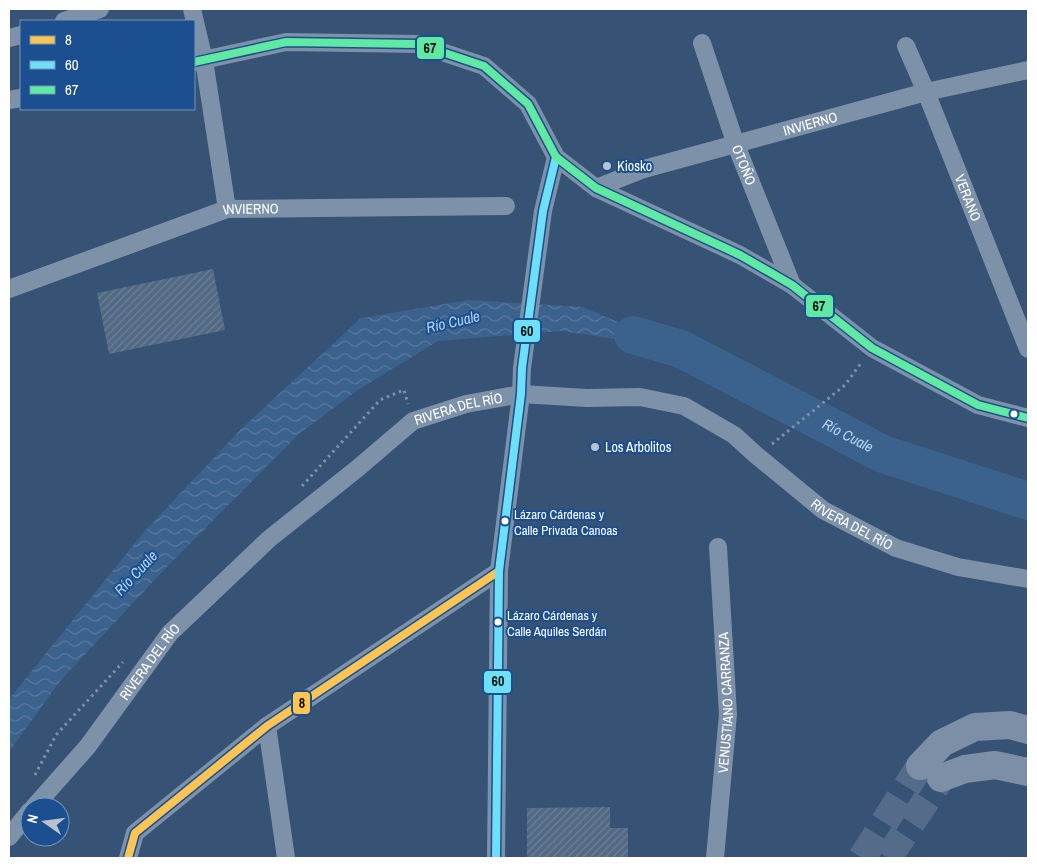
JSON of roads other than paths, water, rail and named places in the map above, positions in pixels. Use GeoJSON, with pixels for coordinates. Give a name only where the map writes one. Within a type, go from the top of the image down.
{"type":"FeatureCollection","features":[{"type":"Feature","properties":{"kind":"main road"},"geometry":{"type":"LineString","coordinates":[[1028,730],[1010,725],[975,727],[942,743],[931,772],[996,765],[1028,772]]}},
{"type":"Feature","properties":{"kind":"street"},"geometry":{"type":"LineString","coordinates":[[67,20],[100,9]]}},
{"type":"Feature","properties":{"kind":"street"},"geometry":{"type":"LineString","coordinates":[[195,31],[227,209]]}},
{"type":"Feature","properties":{"kind":"street"},"geometry":{"type":"LineString","coordinates":[[199,61],[286,42],[418,44],[484,66],[528,104],[556,157],[596,188],[740,255],[792,285],[872,348],[978,405],[1028,418]]}},
{"type":"Feature","properties":{"kind":"street","name":"OTOÑO"},"geometry":{"type":"LineString","coordinates":[[702,43],[736,145],[792,285]]}},
{"type":"Feature","properties":{"kind":"street","name":"VERANO"},"geometry":{"type":"LineString","coordinates":[[906,46],[1028,349]]}},
{"type":"Feature","properties":{"kind":"street","name":"INVIERNO"},"geometry":{"type":"LineString","coordinates":[[596,188],[644,170],[926,92],[1028,70]]}},
{"type":"Feature","properties":{"kind":"street"},"geometry":{"type":"LineString","coordinates":[[496,858],[499,571],[521,394],[522,368],[543,211],[556,157]]}},
{"type":"Feature","properties":{"kind":"street","name":"INVIERNO"},"geometry":{"type":"LineString","coordinates":[[9,289],[227,209],[506,206]]}},
{"type":"Feature","properties":{"kind":"street","name":"RIVERA DEL RÍO"},"geometry":{"type":"LineString","coordinates":[[43,797],[88,746],[170,633],[269,539],[414,421],[466,404],[521,394],[587,398],[640,397],[684,406],[734,435],[823,510],[896,548],[958,567],[1028,580]]}},
{"type":"Feature","properties":{"kind":"street","name":"VENUSTIANO CARRANZA"},"geometry":{"type":"LineString","coordinates":[[715,858],[728,714],[718,546]]}},
{"type":"Feature","properties":{"kind":"street"},"geometry":{"type":"LineString","coordinates":[[128,858],[135,833],[267,726],[499,571]]}},
{"type":"Feature","properties":{"kind":"street"},"geometry":{"type":"LineString","coordinates":[[267,726],[286,858]]}},
{"type":"Feature","properties":{"kind":"street"},"geometry":{"type":"LineString","coordinates":[[9,837],[20,823]]}},
{"type":"Feature","properties":{"kind":"water"},"geometry":{"type":"Polygon","coordinates":[[[468,300],[583,307],[681,349],[562,331],[438,341],[358,390],[300,433],[162,572],[61,680],[9,752],[9,699],[143,533],[241,429],[361,318],[468,300]]]}},
{"type":"Feature","properties":{"kind":"waterway","name":"Río Cuale"},"geometry":{"type":"LineString","coordinates":[[633,335],[681,349],[883,454],[1028,501]]}},
{"type":"Feature","properties":{"kind":"tunnel"},"geometry":{"type":"LineString","coordinates":[[862,858],[920,766]]}},
{"type":"Feature","properties":{"kind":"tunnel"},"geometry":{"type":"LineString","coordinates":[[888,858],[941,778]]}},
{"type":"Feature","properties":{"kind":"place","name":"Kiosko"},"geometry":{"type":"Point","coordinates":[607,166]}},
{"type":"Feature","properties":{"kind":"place","name":"Los Arbolitos"},"geometry":{"type":"Point","coordinates":[595,447]}},
{"type":"Feature","properties":{"kind":"place","name":"Lázaro Cárdenas y Calle Privada Canoas"},"geometry":{"type":"Point","coordinates":[505,521]}},
{"type":"Feature","properties":{"kind":"place","name":"Lázaro Cárdenas y Calle Aquiles Serdán"},"geometry":{"type":"Point","coordinates":[498,622]}}]}
